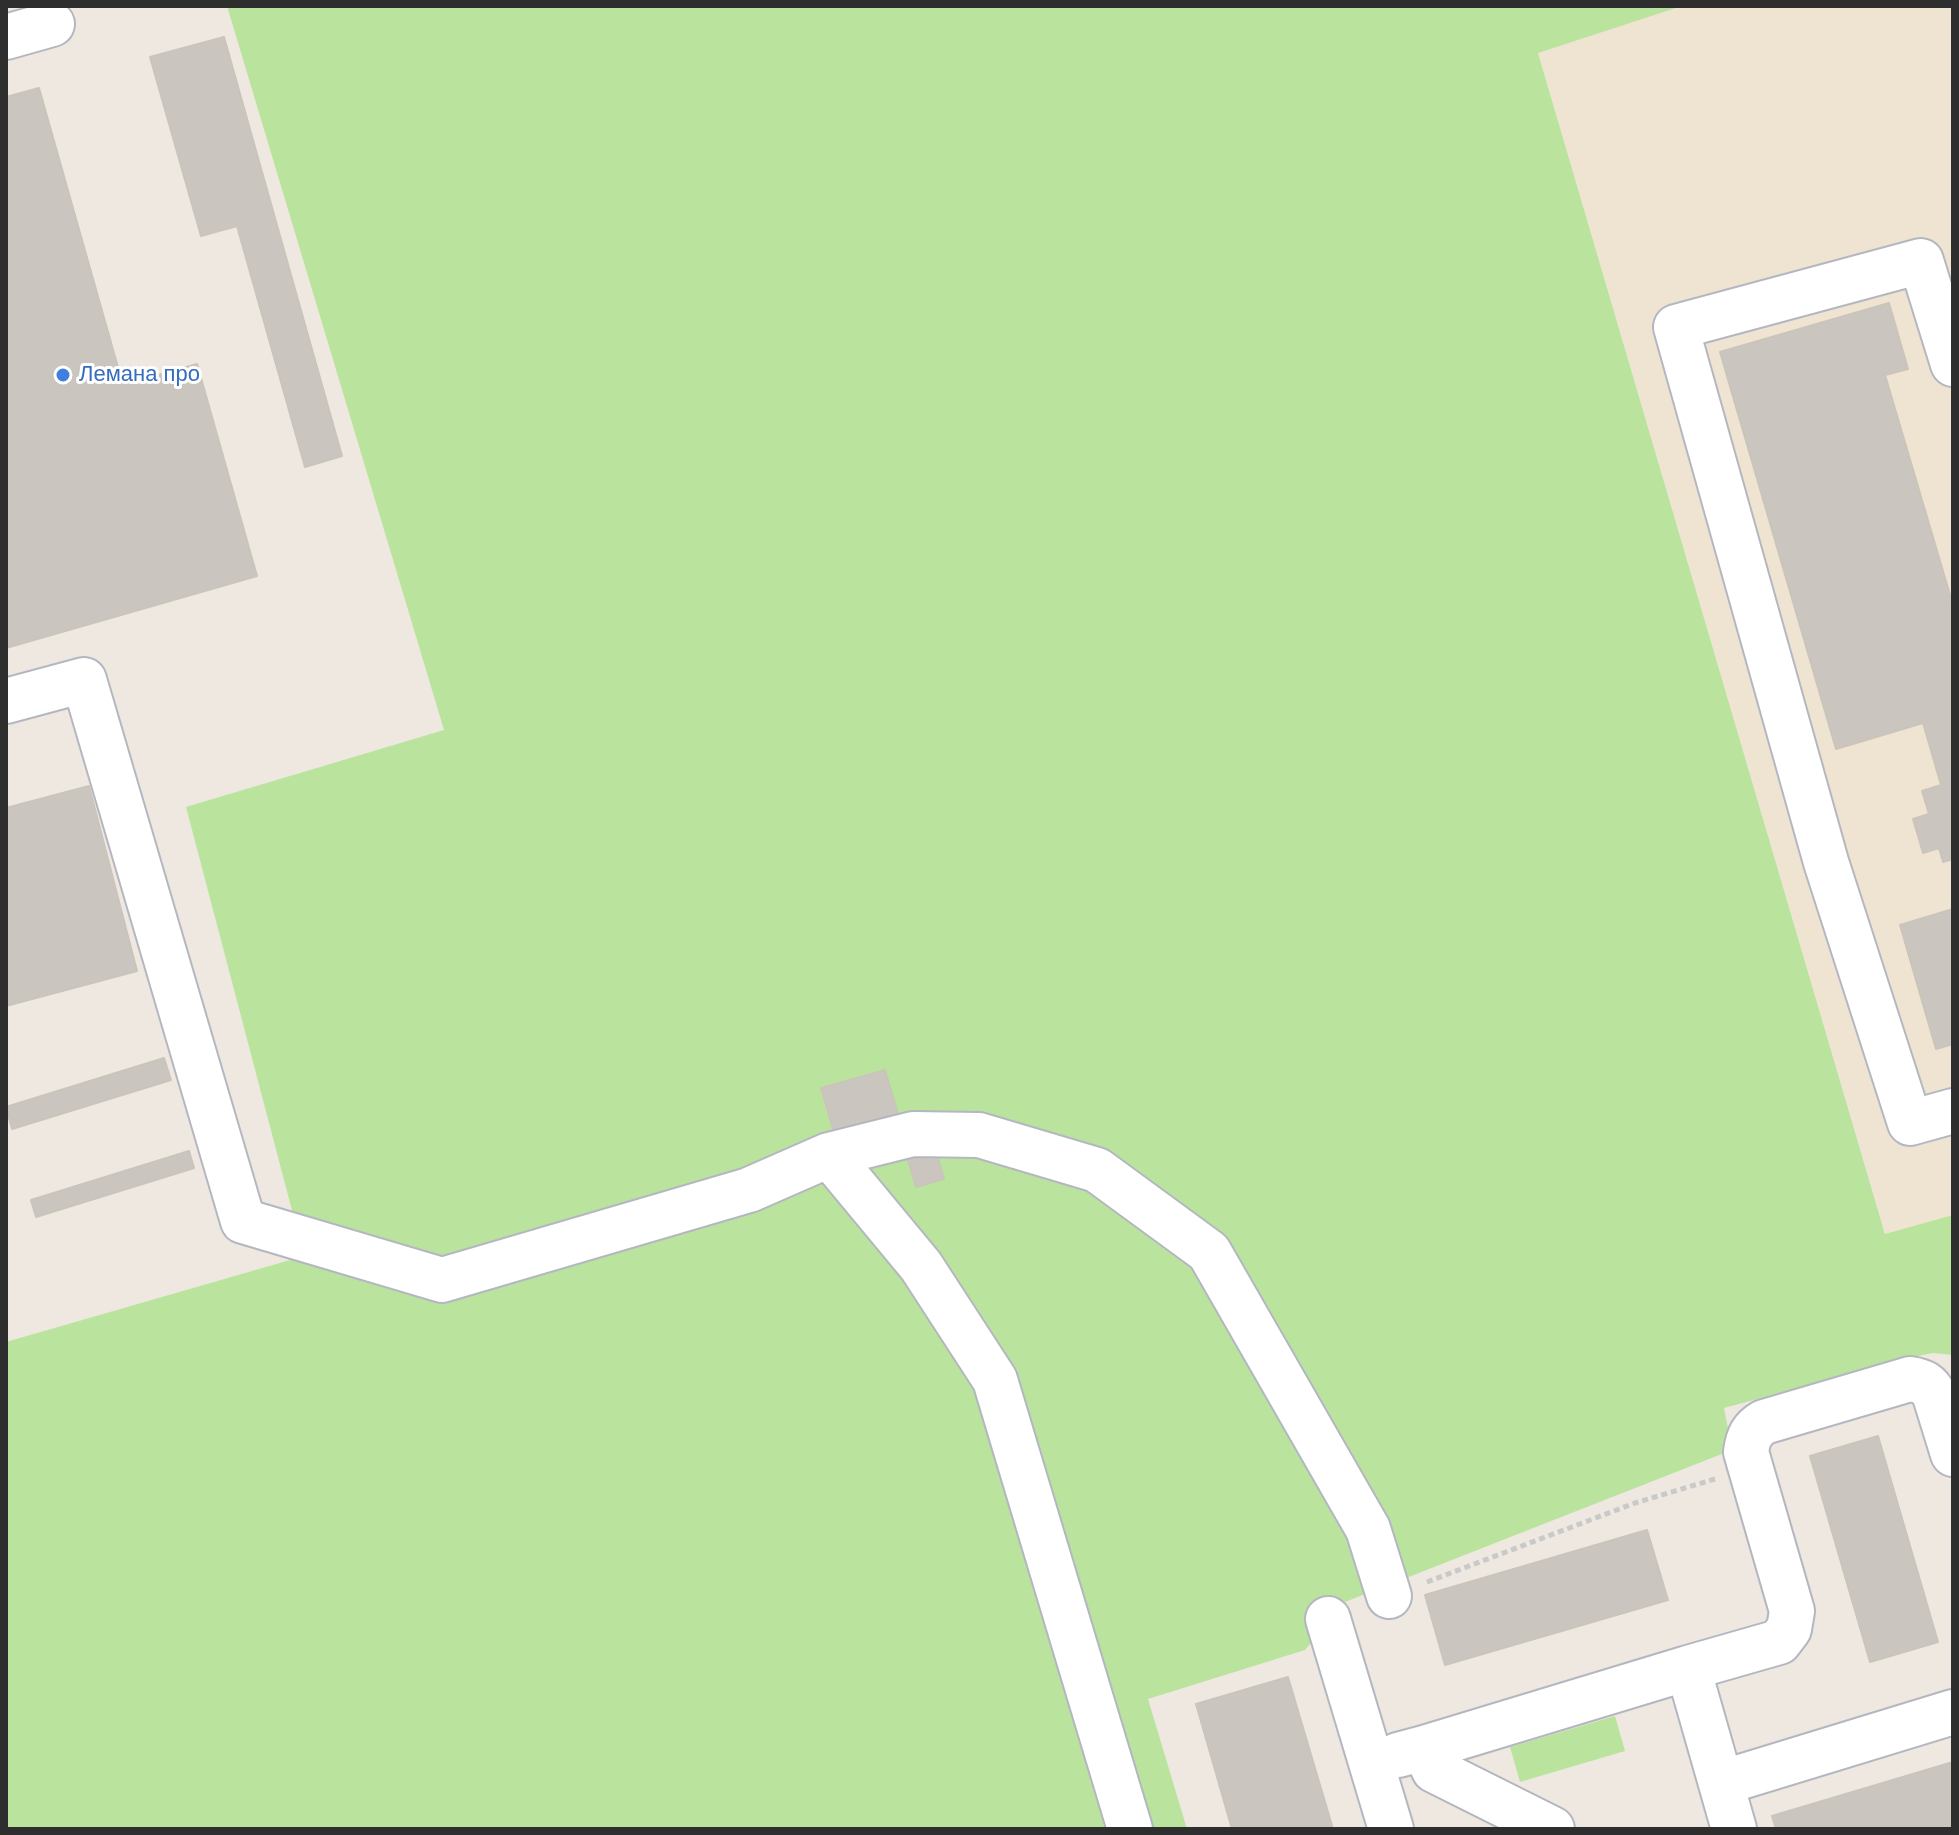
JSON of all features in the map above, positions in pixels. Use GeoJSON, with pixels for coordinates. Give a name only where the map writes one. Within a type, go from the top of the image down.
{"type":"FeatureCollection","features":[{"type":"Feature","properties":{"kind":"street"},"geometry":{"type":"LineString","coordinates":[[6,37],[52,24]]}},
{"type":"Feature","properties":{"kind":"street"},"geometry":{"type":"LineString","coordinates":[[1953,364],[1921,261],[1676,327],[1826,862],[1910,1123],[1953,1111]]}},
{"type":"Feature","properties":{"kind":"street"},"geometry":{"type":"LineString","coordinates":[[6,701],[84,680],[243,1221],[442,1280],[749,1190],[829,1155],[913,1134],[979,1135],[1097,1170],[1209,1252],[1368,1529],[1389,1596]]}},
{"type":"Feature","properties":{"kind":"street"},"geometry":{"type":"LineString","coordinates":[[829,1155],[921,1266],[995,1380],[1130,1829]]}},
{"type":"Feature","properties":{"kind":"street"},"geometry":{"type":"LineString","coordinates":[[1372,1762],[1779,1642],[1789,1629],[1792,1611],[1746,1452],[1755,1427],[1764,1422],[1910,1379],[1927,1384],[1935,1396],[1953,1454]]}},
{"type":"Feature","properties":{"kind":"street"},"geometry":{"type":"LineString","coordinates":[[1328,1619],[1391,1829]]}},
{"type":"Feature","properties":{"kind":"street"},"geometry":{"type":"LineString","coordinates":[[1688,1668],[1734,1829]]}},
{"type":"Feature","properties":{"kind":"street"},"geometry":{"type":"LineString","coordinates":[[1721,1783],[1953,1712]]}},
{"type":"Feature","properties":{"kind":"street"},"geometry":{"type":"LineString","coordinates":[[1424,1748],[1434,1770],[1552,1829]]}},
{"type":"Feature","properties":{"kind":"path"},"geometry":{"type":"LineString","coordinates":[[1389,1596],[1654,1496],[1751,1469]]}},
{"type":"Feature","properties":{"kind":"shaded area"},"geometry":{"type":"Polygon","coordinates":[[[1682,6],[1953,6],[1953,1215],[1886,1235],[1538,52],[1682,6]]]}},
{"type":"Feature","properties":{"kind":"green space"},"geometry":{"type":"Polygon","coordinates":[[[227,6],[1682,6],[1538,53],[1885,1234],[1953,1215],[1953,1355],[1933,1353],[1908,1358],[1724,1408],[1732,1450],[1345,1602],[1305,1650],[1148,1699],[1187,1829],[6,1829],[6,1342],[304,1256],[186,807],[444,730],[227,6]]]}},
{"type":"Feature","properties":{"kind":"green space"},"geometry":{"type":"Polygon","coordinates":[[[1615,1716],[1625,1751],[1520,1782],[1510,1747],[1615,1716]]]}},
{"type":"Feature","properties":{"kind":"building"},"geometry":{"type":"Polygon","coordinates":[[[224,37],[342,456],[305,467],[237,226],[201,236],[150,57],[224,37]]]}},
{"type":"Feature","properties":{"kind":"building","name":"Лемана про"},"geometry":{"type":"Polygon","coordinates":[[[39,88],[123,385],[197,364],[257,576],[6,648],[6,97],[39,88]]]}},
{"type":"Feature","properties":{"kind":"building"},"geometry":{"type":"Polygon","coordinates":[[[1889,303],[1908,369],[1885,375],[1953,605],[1953,859],[1943,862],[1939,848],[1923,853],[1913,819],[1929,814],[1922,791],[1941,785],[1923,723],[1836,749],[1720,352],[1889,303]]]}},
{"type":"Feature","properties":{"kind":"building"},"geometry":{"type":"Polygon","coordinates":[[[89,786],[137,971],[6,1006],[6,808],[89,786]]]}},
{"type":"Feature","properties":{"kind":"building"},"geometry":{"type":"Polygon","coordinates":[[[1953,909],[1953,1044],[1936,1049],[1900,925],[1953,909]]]}},
{"type":"Feature","properties":{"kind":"building"},"geometry":{"type":"Polygon","coordinates":[[[164,1058],[171,1080],[12,1129],[6,1107],[164,1058]]]}},
{"type":"Feature","properties":{"kind":"building"},"geometry":{"type":"Polygon","coordinates":[[[885,1070],[902,1128],[838,1146],[821,1088],[885,1070]]]}},
{"type":"Feature","properties":{"kind":"building"},"geometry":{"type":"Polygon","coordinates":[[[934,1145],[944,1179],[916,1187],[906,1153],[934,1145]]]}},
{"type":"Feature","properties":{"kind":"building"},"geometry":{"type":"Polygon","coordinates":[[[189,1151],[194,1168],[36,1217],[31,1200],[189,1151]]]}},
{"type":"Feature","properties":{"kind":"building"},"geometry":{"type":"Polygon","coordinates":[[[1878,1436],[1938,1642],[1870,1662],[1810,1456],[1878,1436]]]}},
{"type":"Feature","properties":{"kind":"building"},"geometry":{"type":"Polygon","coordinates":[[[1647,1530],[1668,1600],[1445,1665],[1425,1595],[1647,1530]]]}},
{"type":"Feature","properties":{"kind":"building"},"geometry":{"type":"Polygon","coordinates":[[[1288,1677],[1333,1829],[1232,1829],[1196,1704],[1288,1677]]]}},
{"type":"Feature","properties":{"kind":"building"},"geometry":{"type":"Polygon","coordinates":[[[1953,1762],[1953,1829],[1776,1829],[1772,1816],[1953,1762]]]}},
{"type":"Feature","properties":{"kind":"place","name":"Лемана про"},"geometry":{"type":"Point","coordinates":[63,375]}}]}
